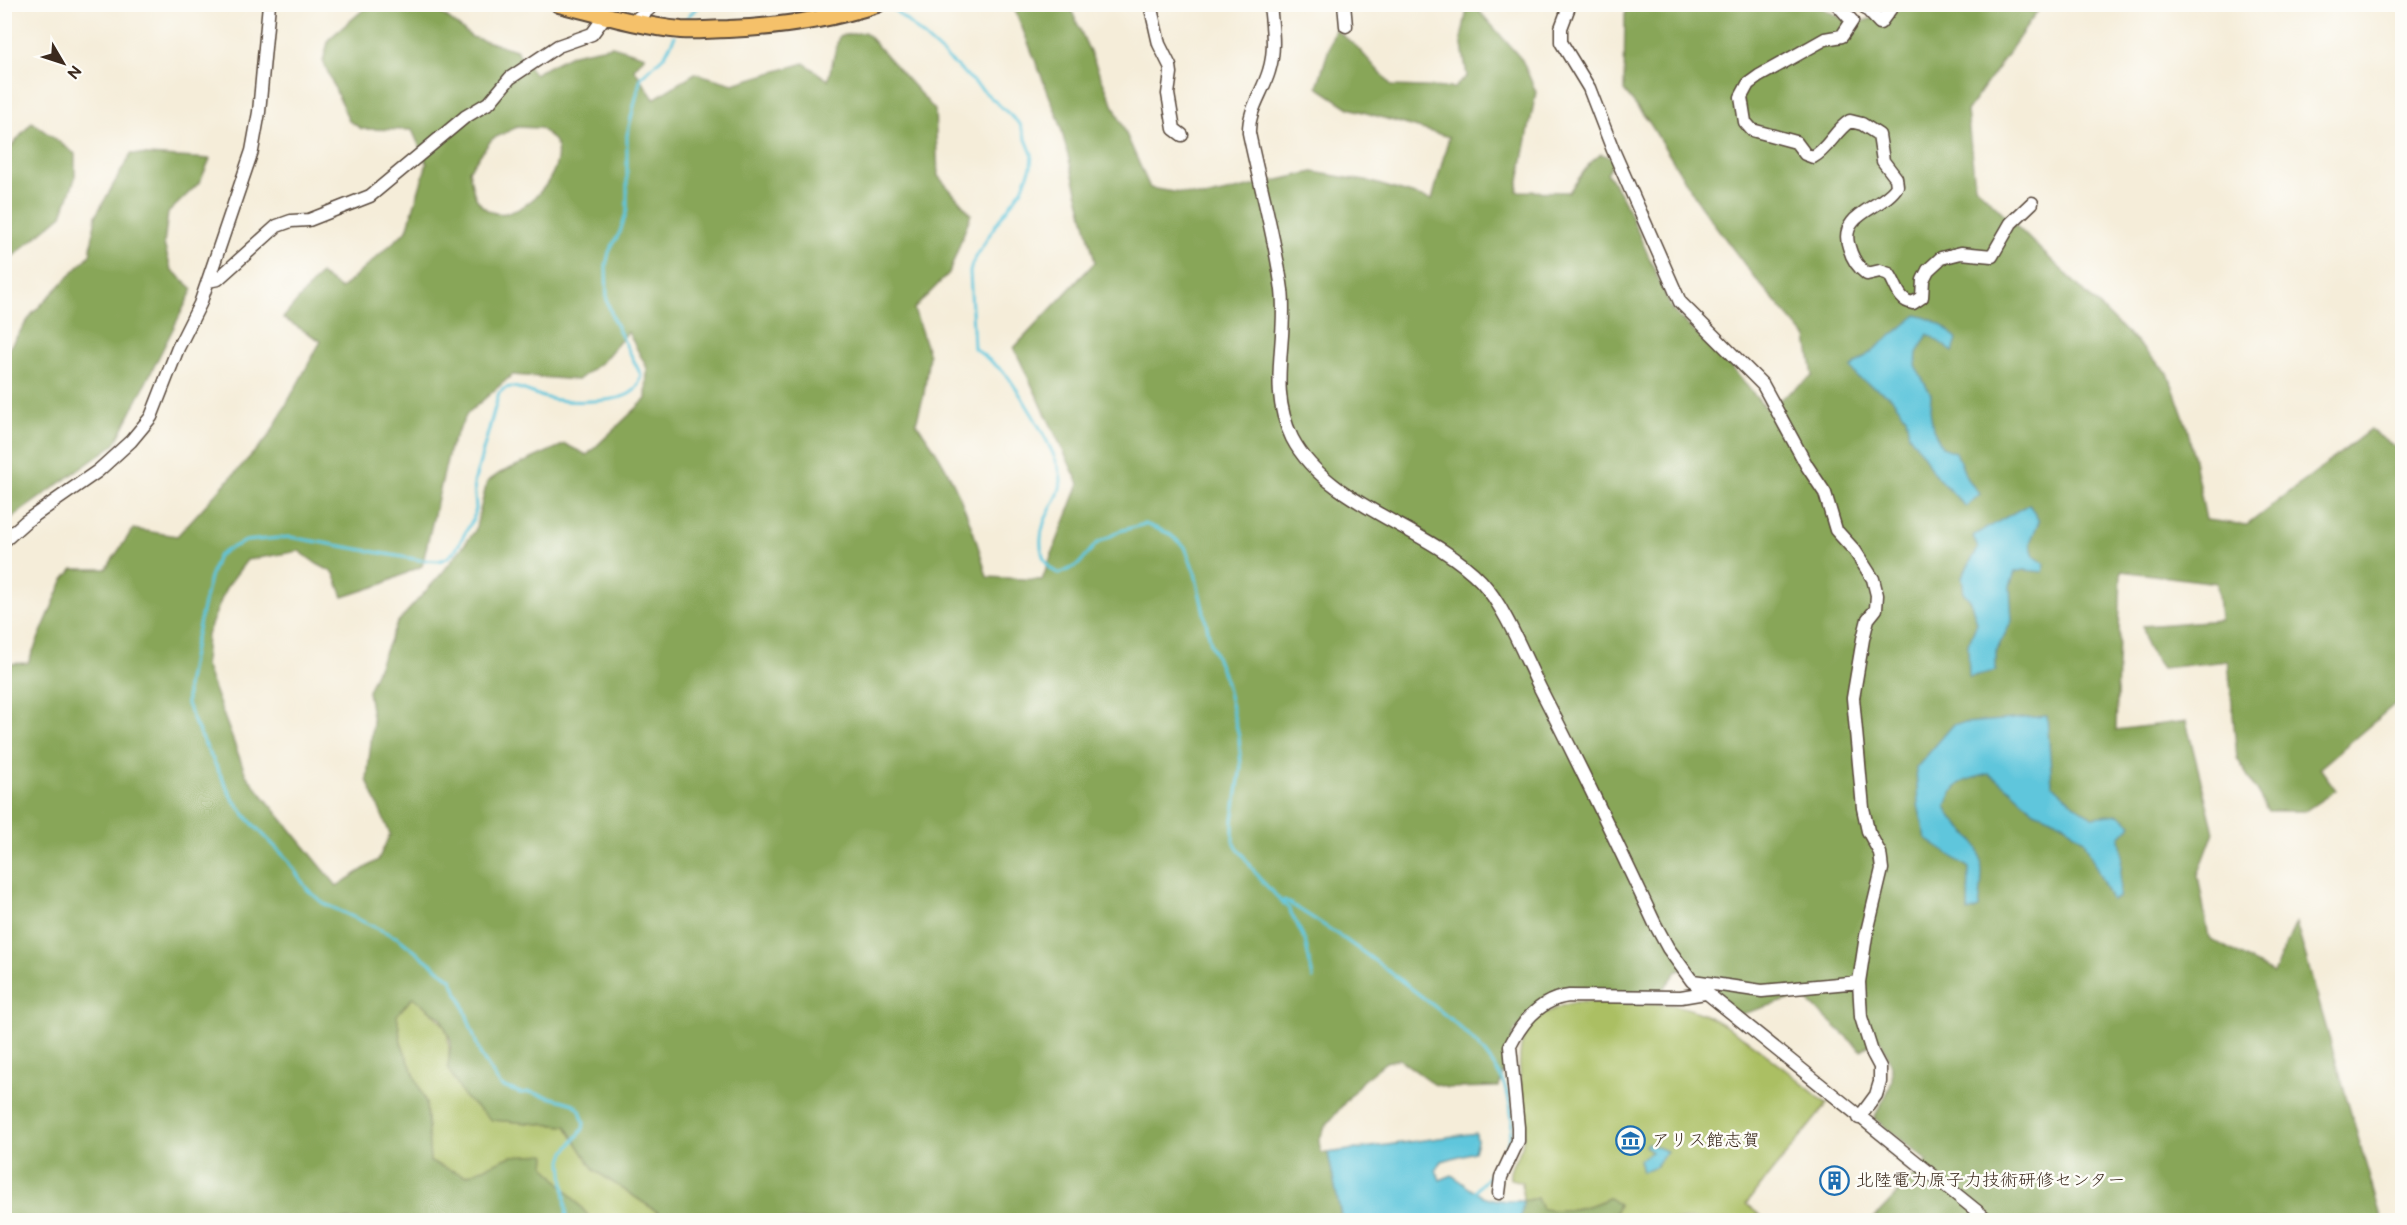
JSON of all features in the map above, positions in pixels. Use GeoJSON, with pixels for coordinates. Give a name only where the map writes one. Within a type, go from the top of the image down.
{"type":"FeatureCollection","features":[{"type":"Feature","properties":{"kind":"main road"},"geometry":{"type":"LineString","coordinates":[[560,4],[633,22],[684,30],[767,27],[802,23],[847,14],[876,5]]}},
{"type":"Feature","properties":{"kind":"street"},"geometry":{"type":"LineString","coordinates":[[4,541],[25,522],[98,471],[131,441],[151,417],[208,281],[252,151],[259,112],[269,4]]}},
{"type":"Feature","properties":{"kind":"street"},"geometry":{"type":"LineString","coordinates":[[633,22],[655,4]]}},
{"type":"Feature","properties":{"kind":"street"},"geometry":{"type":"LineString","coordinates":[[1150,4],[1159,44],[1170,66],[1168,93],[1174,129],[1182,135]]}},
{"type":"Feature","properties":{"kind":"street"},"geometry":{"type":"LineString","coordinates":[[1270,4],[1273,57],[1252,110],[1249,133],[1270,221],[1282,288],[1283,318],[1278,375],[1281,404],[1292,438],[1322,476],[1345,493],[1443,550],[1470,572],[1493,596],[1582,770],[1655,924],[1668,948],[1692,981],[1988,1221]]}},
{"type":"Feature","properties":{"kind":"street"},"geometry":{"type":"LineString","coordinates":[[1344,4],[1346,26]]}},
{"type":"Feature","properties":{"kind":"street"},"geometry":{"type":"LineString","coordinates":[[1570,4],[1561,28],[1562,42],[1588,87],[1613,150],[1680,302],[1763,385],[1807,466],[1825,494],[1836,530],[1855,551],[1873,579],[1877,595],[1875,609],[1868,619],[1863,639],[1853,698],[1863,807],[1868,831],[1880,853],[1882,869],[1866,936],[1859,982],[1861,1017],[1872,1052],[1880,1067],[1880,1082],[1876,1095],[1859,1118]]}},
{"type":"Feature","properties":{"kind":"street"},"geometry":{"type":"LineString","coordinates":[[1838,4],[1852,21],[1842,36],[1825,39],[1759,76],[1748,84],[1741,97],[1741,106],[1745,122],[1752,130],[1796,142],[1805,154],[1813,156],[1820,153],[1843,125],[1850,121],[1862,124],[1879,135],[1883,161],[1896,178],[1897,186],[1889,197],[1858,215],[1849,228],[1847,242],[1852,259],[1862,270],[1867,274],[1880,271],[1889,274],[1899,295],[1906,302],[1913,303],[1922,297],[1923,280],[1928,270],[1941,258],[1960,253],[1992,256],[2011,223],[2032,203]]}},
{"type":"Feature","properties":{"kind":"street"},"geometry":{"type":"LineString","coordinates":[[1862,4],[1880,23],[1894,4]]}},
{"type":"Feature","properties":{"kind":"street"},"geometry":{"type":"LineString","coordinates":[[208,281],[218,279],[277,226],[291,220],[309,220],[370,196],[465,117],[490,102],[510,78],[558,46],[592,34],[606,15]]}},
{"type":"Feature","properties":{"kind":"street"},"geometry":{"type":"LineString","coordinates":[[1692,981],[1762,991],[1859,982]]}},
{"type":"Feature","properties":{"kind":"street"},"geometry":{"type":"LineString","coordinates":[[1499,1193],[1501,1177],[1518,1141],[1510,1046],[1535,1011],[1557,997],[1681,997],[1705,993]]}},
{"type":"Feature","properties":{"kind":"green space"},"geometry":{"type":"Polygon","coordinates":[[[1067,4],[1070,7],[1150,188],[1205,197],[1313,172],[1371,182],[1432,200],[1449,137],[1349,108],[1317,87],[1335,29],[1357,47],[1392,86],[1454,88],[1467,76],[1461,39],[1468,5],[1474,5],[1522,60],[1536,92],[1517,191],[1569,192],[1590,163],[1601,154],[1616,159],[1607,173],[1624,200],[1672,310],[1732,368],[1766,409],[1813,376],[1807,338],[1754,277],[1700,205],[1649,122],[1624,91],[1625,10],[1646,4],[1816,5],[1854,24],[1915,5],[2042,5],[1967,111],[1975,186],[2168,373],[2188,430],[2206,520],[2247,525],[2370,430],[2402,451],[2402,698],[2320,768],[2336,790],[2305,811],[2268,811],[2237,758],[2228,661],[2162,668],[2146,646],[2143,626],[2220,620],[2217,583],[2121,571],[2116,730],[2186,721],[2214,832],[2198,875],[2209,938],[2273,973],[2296,923],[2382,1220],[1872,1220],[1928,1161],[1874,1118],[1892,1079],[1890,1063],[1880,1039],[1861,1050],[1802,996],[1735,1016],[1680,968],[1661,992],[1556,993],[1543,998],[1514,1032],[1499,1087],[1448,1088],[1434,1084],[1399,1059],[1386,1062],[1362,1081],[1325,1127],[1319,1140],[1321,1153],[1328,1153],[1342,1220],[670,1220],[594,1170],[566,1126],[492,1120],[464,1097],[448,1068],[451,1041],[441,1018],[413,997],[397,1015],[401,1043],[426,1103],[430,1162],[466,1176],[511,1156],[546,1154],[545,1166],[592,1220],[5,1220],[5,664],[28,663],[63,581],[73,569],[106,569],[133,529],[177,536],[269,436],[321,341],[283,318],[320,274],[341,289],[407,230],[427,163],[412,130],[362,129],[349,121],[323,61],[329,39],[369,5],[431,5],[472,37],[516,50],[534,74],[573,54],[612,46],[645,56],[634,69],[654,99],[695,73],[733,84],[804,63],[828,80],[839,36],[865,32],[935,110],[938,176],[971,214],[949,273],[914,309],[929,355],[924,394],[916,423],[940,458],[959,496],[975,536],[987,577],[1042,580],[1079,484],[1014,348],[1095,262],[1059,120],[1013,5],[1067,4]],[[517,127],[492,139],[469,170],[476,198],[490,211],[503,213],[518,209],[544,188],[553,173],[557,158],[556,144],[553,140],[540,128],[517,127]],[[628,332],[603,361],[578,380],[512,375],[467,414],[450,447],[422,566],[380,585],[343,597],[334,573],[299,551],[247,560],[226,588],[207,635],[205,665],[246,775],[337,886],[378,860],[390,834],[367,780],[373,722],[368,691],[397,623],[443,572],[475,531],[487,482],[500,473],[565,444],[587,455],[646,399],[647,368],[628,332]]]}},
{"type":"Feature","properties":{"kind":"green space"},"geometry":{"type":"Polygon","coordinates":[[[32,122],[75,154],[75,178],[62,215],[5,263],[5,154],[32,122]]]}},
{"type":"Feature","properties":{"kind":"green space"},"geometry":{"type":"Polygon","coordinates":[[[131,154],[210,159],[200,182],[168,213],[164,244],[171,269],[193,289],[115,444],[10,519],[5,527],[5,354],[32,314],[90,255],[96,215],[131,154]]]}},
{"type":"Feature","properties":{"kind":"green space"},"geometry":{"type":"Polygon","coordinates":[[[413,997],[433,1013],[444,1026],[449,1043],[448,1068],[492,1120],[566,1126],[594,1170],[670,1220],[592,1220],[545,1166],[546,1155],[511,1156],[466,1176],[430,1162],[426,1103],[401,1043],[397,1015],[413,997]]]}},
{"type":"Feature","properties":{"kind":"green space"},"geometry":{"type":"Polygon","coordinates":[[[1576,1002],[1665,1004],[1697,1012],[1737,1033],[1827,1104],[1746,1204],[1766,1220],[1612,1220],[1619,1205],[1609,1198],[1568,1210],[1542,1209],[1537,1198],[1523,1201],[1522,1182],[1510,1179],[1510,1174],[1523,1141],[1520,1056],[1523,1039],[1533,1023],[1550,1011],[1576,1002]]]}},
{"type":"Feature","properties":{"kind":"green space"},"geometry":{"type":"Polygon","coordinates":[[[1537,1198],[1542,1209],[1551,1210],[1577,1209],[1609,1198],[1619,1204],[1612,1220],[1523,1220],[1521,1217],[1523,1201],[1537,1198]]]}},
{"type":"Feature","properties":{"kind":"water"},"geometry":{"type":"Polygon","coordinates":[[[1917,315],[1940,324],[1957,340],[1953,352],[1928,334],[1917,353],[1916,367],[1931,395],[1930,410],[1933,429],[1942,447],[1956,452],[1967,479],[1980,494],[1966,507],[1933,473],[1909,435],[1906,417],[1892,398],[1857,377],[1851,368],[1917,315]]]}},
{"type":"Feature","properties":{"kind":"water"},"geometry":{"type":"Polygon","coordinates":[[[2029,504],[2039,521],[2030,543],[2034,556],[2045,564],[2043,572],[2024,570],[2015,572],[2010,586],[2012,621],[1996,651],[1996,671],[1969,677],[1968,644],[1977,623],[1970,600],[1964,593],[1962,576],[1978,549],[1973,536],[2029,504]]]}},
{"type":"Feature","properties":{"kind":"water"},"geometry":{"type":"Polygon","coordinates":[[[2047,716],[2052,784],[2082,811],[2093,817],[2119,814],[2132,824],[2120,837],[2122,854],[2119,898],[2111,900],[2084,841],[2061,822],[2034,811],[1989,774],[1962,782],[1953,791],[1946,806],[1952,818],[1975,843],[1981,858],[1979,908],[1968,912],[1969,868],[1926,839],[1918,805],[1916,768],[1954,724],[2047,716]]]}},
{"type":"Feature","properties":{"kind":"water"},"geometry":{"type":"Polygon","coordinates":[[[1476,1133],[1477,1141],[1474,1152],[1442,1161],[1436,1170],[1440,1180],[1452,1175],[1484,1197],[1523,1201],[1521,1216],[1523,1220],[1342,1220],[1328,1153],[1476,1133]]]}},
{"type":"Feature","properties":{"kind":"water"},"geometry":{"type":"Polygon","coordinates":[[[1647,1143],[1667,1151],[1656,1166],[1642,1172],[1639,1160],[1651,1152],[1645,1146],[1647,1143]]]}},
{"type":"Feature","properties":{"kind":"waterway"},"geometry":{"type":"LineString","coordinates":[[684,23],[690,14],[702,4]]}},
{"type":"Feature","properties":{"kind":"waterway"},"geometry":{"type":"LineString","coordinates":[[888,4],[1020,124],[1032,154],[1031,167],[1022,189],[996,224],[972,264],[970,272],[974,348],[1009,378],[1040,428],[1059,470],[1061,480],[1059,491],[1042,530],[1041,545],[1044,559],[1053,570],[1060,574],[1079,564],[1096,544],[1120,531],[1145,524],[1168,533],[1185,547],[1195,573],[1211,644],[1225,679],[1239,737],[1241,766],[1233,820],[1233,841],[1259,878],[1289,909],[1305,940],[1313,978]]}},
{"type":"Feature","properties":{"kind":"waterway"},"geometry":{"type":"LineString","coordinates":[[567,1220],[562,1161],[565,1152],[583,1129],[584,1123],[580,1110],[574,1104],[530,1092],[521,1093],[501,1086],[481,1056],[462,1002],[451,979],[398,938],[323,903],[307,889],[287,859],[250,821],[232,798],[195,724],[187,704],[187,686],[210,577],[218,556],[228,549],[246,541],[290,537],[420,560],[439,561],[447,558],[455,551],[473,519],[476,509],[474,483],[500,392],[505,388],[515,387],[555,400],[588,401],[621,397],[636,388],[641,375],[614,321],[607,301],[606,266],[609,252],[620,232],[627,210],[627,135],[641,77],[665,55],[675,36]]}},
{"type":"Feature","properties":{"kind":"waterway"},"geometry":{"type":"LineString","coordinates":[[1284,900],[1350,943],[1437,1008],[1461,1028],[1492,1063],[1507,1092],[1512,1127],[1502,1156],[1474,1196]]}},
{"type":"Feature","properties":{"kind":"place","name":"アリス館志賀"},"geometry":{"type":"Point","coordinates":[1631,1140]}},
{"type":"Feature","properties":{"kind":"place","name":"北陸電力原子力技術研修センター"},"geometry":{"type":"Point","coordinates":[1835,1180]}}]}
